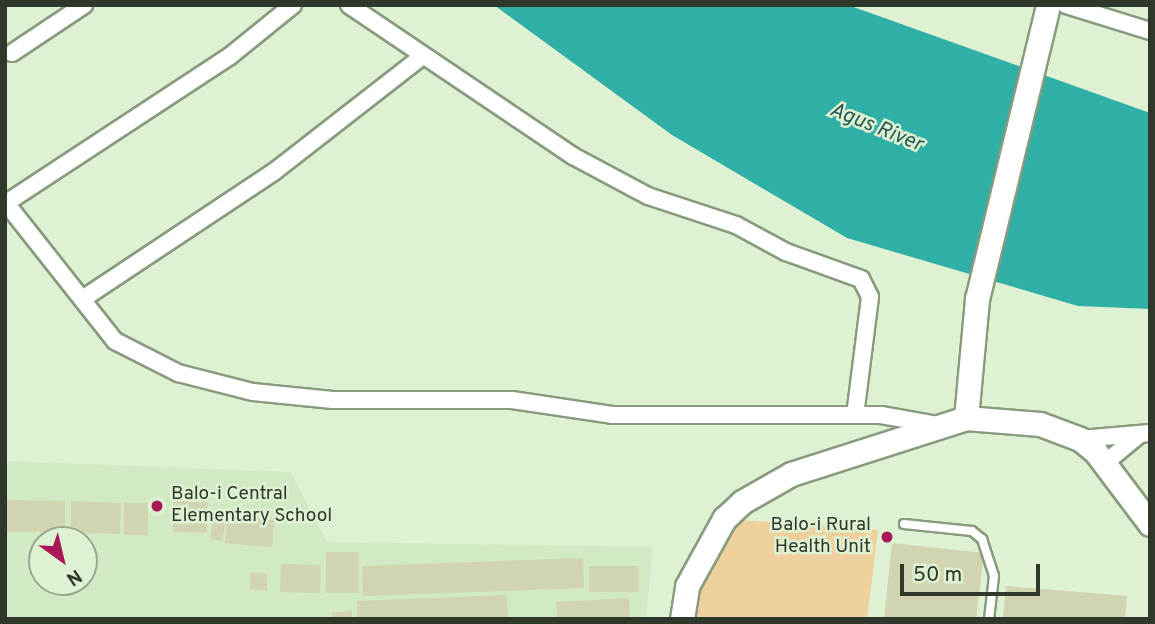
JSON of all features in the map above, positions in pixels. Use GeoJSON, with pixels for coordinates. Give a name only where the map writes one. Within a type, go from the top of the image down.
{"type":"FeatureCollection","features":[{"type":"Feature","properties":{"kind":"street"},"geometry":{"type":"LineString","coordinates":[[12,53],[84,5]]}},
{"type":"Feature","properties":{"kind":"street"},"geometry":{"type":"LineString","coordinates":[[293,5],[230,56],[6,203],[84,298],[115,341],[144,358],[253,392],[333,400],[512,400],[612,415],[855,415],[937,425]]}},
{"type":"Feature","properties":{"kind":"street"},"geometry":{"type":"LineString","coordinates":[[349,5],[420,58],[648,196],[736,225],[786,252],[861,279],[870,297],[855,415]]}},
{"type":"Feature","properties":{"kind":"street"},"geometry":{"type":"LineString","coordinates":[[966,418],[977,299],[1033,54],[1048,7],[1150,31]]}},
{"type":"Feature","properties":{"kind":"street"},"geometry":{"type":"LineString","coordinates":[[84,298],[275,171],[420,58]]}},
{"type":"Feature","properties":{"kind":"street"},"geometry":{"type":"LineString","coordinates":[[682,619],[687,586],[724,519],[742,502],[791,474],[937,425],[966,418],[1040,424],[1080,439],[1105,463],[1150,524]]}},
{"type":"Feature","properties":{"kind":"street"},"geometry":{"type":"LineString","coordinates":[[1080,439],[1145,434]]}},
{"type":"Feature","properties":{"kind":"street"},"geometry":{"type":"LineString","coordinates":[[1105,463],[1145,434]]}},
{"type":"Feature","properties":{"kind":"lane"},"geometry":{"type":"LineString","coordinates":[[904,524],[972,531],[982,539],[994,576],[989,619]]}},
{"type":"Feature","properties":{"kind":"shaded area","name":"Balo-i Central Elementary School"},"geometry":{"type":"Polygon","coordinates":[[[5,461],[291,472],[327,542],[653,547],[646,619],[5,619],[5,461]]]}},
{"type":"Feature","properties":{"kind":"shaded area"},"geometry":{"type":"Polygon","coordinates":[[[741,520],[878,530],[867,619],[694,619],[708,554],[741,520]]]}},
{"type":"Feature","properties":{"kind":"water","name":"Agus River"},"geometry":{"type":"Polygon","coordinates":[[[494,5],[848,5],[1150,113],[1150,309],[1078,306],[847,238],[672,135],[494,5]]]}},
{"type":"Feature","properties":{"kind":"building"},"geometry":{"type":"Polygon","coordinates":[[[5,500],[65,501],[65,526],[28,526],[28,532],[5,532],[5,500]]]}},
{"type":"Feature","properties":{"kind":"building"},"geometry":{"type":"Polygon","coordinates":[[[71,501],[121,503],[120,534],[98,534],[98,526],[71,526],[71,501]]]}},
{"type":"Feature","properties":{"kind":"building"},"geometry":{"type":"Polygon","coordinates":[[[174,501],[208,502],[207,533],[173,532],[174,501]]]}},
{"type":"Feature","properties":{"kind":"building"},"geometry":{"type":"Polygon","coordinates":[[[124,503],[148,503],[148,535],[124,535],[124,503]]]}},
{"type":"Feature","properties":{"kind":"building"},"geometry":{"type":"Polygon","coordinates":[[[213,516],[226,518],[222,541],[210,539],[213,516]]]}},
{"type":"Feature","properties":{"kind":"building"},"geometry":{"type":"Polygon","coordinates":[[[227,517],[274,520],[272,547],[225,543],[227,517]]]}},
{"type":"Feature","properties":{"kind":"building"},"geometry":{"type":"Polygon","coordinates":[[[892,543],[984,553],[976,619],[884,619],[892,543]]]}},
{"type":"Feature","properties":{"kind":"building"},"geometry":{"type":"Polygon","coordinates":[[[326,552],[359,552],[359,593],[326,593],[326,552]]]}},
{"type":"Feature","properties":{"kind":"building"},"geometry":{"type":"Polygon","coordinates":[[[583,558],[584,588],[363,596],[362,566],[583,558]]]}},
{"type":"Feature","properties":{"kind":"building"},"geometry":{"type":"Polygon","coordinates":[[[281,564],[321,565],[320,593],[280,592],[281,564]]]}},
{"type":"Feature","properties":{"kind":"building"},"geometry":{"type":"Polygon","coordinates":[[[589,566],[639,566],[639,592],[589,592],[589,566]]]}},
{"type":"Feature","properties":{"kind":"building"},"geometry":{"type":"Polygon","coordinates":[[[250,573],[267,573],[267,590],[250,590],[250,573]]]}},
{"type":"Feature","properties":{"kind":"building"},"geometry":{"type":"Polygon","coordinates":[[[1006,586],[1127,596],[1125,619],[1003,619],[1006,586]]]}},
{"type":"Feature","properties":{"kind":"building"},"geometry":{"type":"Polygon","coordinates":[[[507,595],[508,619],[357,619],[357,601],[507,595]]]}},
{"type":"Feature","properties":{"kind":"building"},"geometry":{"type":"Polygon","coordinates":[[[629,598],[630,619],[557,619],[556,602],[629,598]]]}},
{"type":"Feature","properties":{"kind":"building"},"geometry":{"type":"Polygon","coordinates":[[[352,611],[352,619],[332,619],[332,613],[352,611]]]}},
{"type":"Feature","properties":{"kind":"place","name":"Balo-i Central Elementary School"},"geometry":{"type":"Point","coordinates":[157,506]}},
{"type":"Feature","properties":{"kind":"place","name":"Balo-i Rural Health Unit"},"geometry":{"type":"Point","coordinates":[887,537]}}]}
